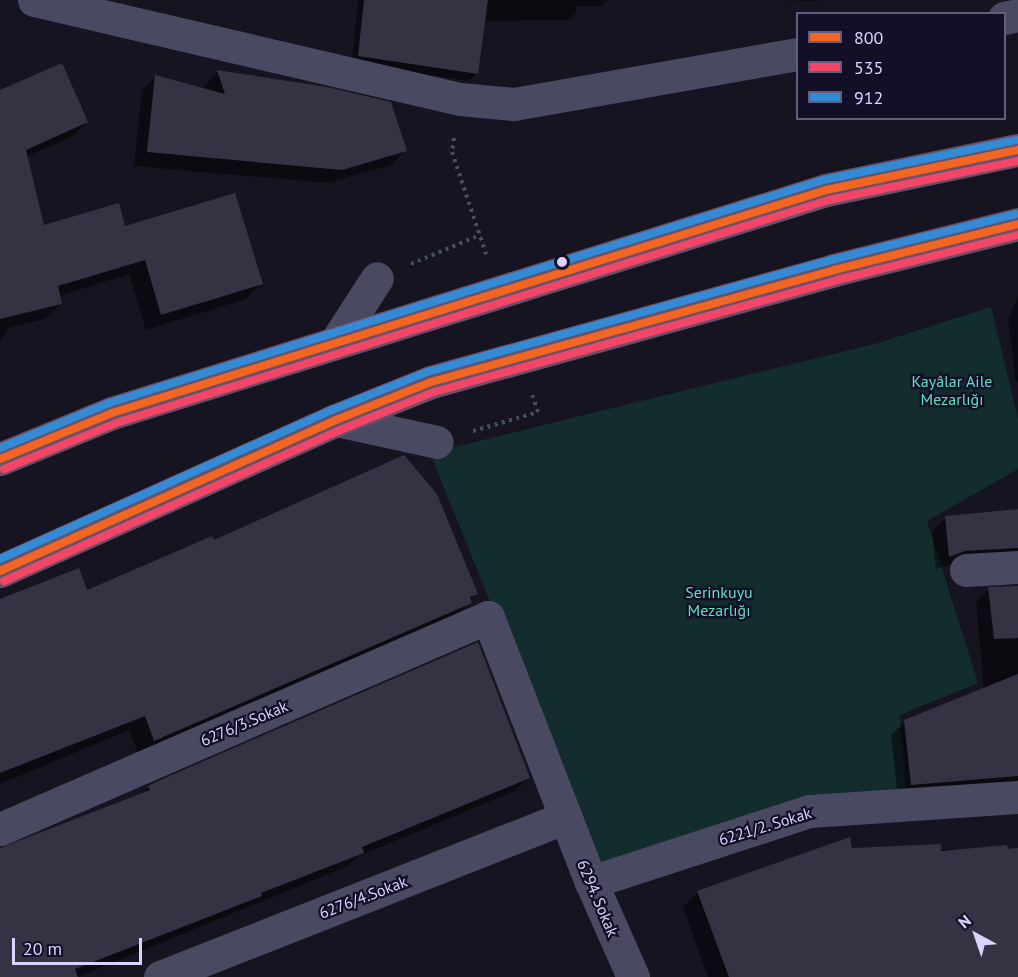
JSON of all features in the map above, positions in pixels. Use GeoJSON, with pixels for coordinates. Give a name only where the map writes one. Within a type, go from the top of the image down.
{"type":"FeatureCollection","features":[{"type":"Feature","properties":{"kind":"highway"},"geometry":{"type":"LineString","coordinates":[[0,459],[112,413],[825,190],[1018,150]]}},
{"type":"Feature","properties":{"kind":"highway"},"geometry":{"type":"LineString","coordinates":[[0,571],[336,420],[431,382],[834,270],[1018,225]]}},
{"type":"Feature","properties":{"kind":"street"},"geometry":{"type":"LineString","coordinates":[[34,0],[460,99],[514,104],[796,54]]}},
{"type":"Feature","properties":{"kind":"street"},"geometry":{"type":"LineString","coordinates":[[335,343],[377,278]]}},
{"type":"Feature","properties":{"kind":"street"},"geometry":{"type":"LineString","coordinates":[[336,420],[437,442]]}},
{"type":"Feature","properties":{"kind":"street"},"geometry":{"type":"LineString","coordinates":[[966,570],[1018,567]]}},
{"type":"Feature","properties":{"kind":"street","name":"6294. Sokak"},"geometry":{"type":"LineString","coordinates":[[488,618],[591,882],[633,977]]}},
{"type":"Feature","properties":{"kind":"street","name":"6276/3.Sokak"},"geometry":{"type":"LineString","coordinates":[[0,830],[488,618]]}},
{"type":"Feature","properties":{"kind":"street","name":"6221/2. Sokak"},"geometry":{"type":"LineString","coordinates":[[591,882],[810,811],[1018,797]]}},
{"type":"Feature","properties":{"kind":"street","name":"6276/4.Sokak"},"geometry":{"type":"LineString","coordinates":[[160,977],[566,817]]}},
{"type":"Feature","properties":{"kind":"path"},"geometry":{"type":"LineString","coordinates":[[377,278],[480,234]]}},
{"type":"Feature","properties":{"kind":"path"},"geometry":{"type":"LineString","coordinates":[[437,442],[538,412]]}},
{"type":"Feature","properties":{"kind":"green space","name":"Serinkuyu Mezarlığı"},"geometry":{"type":"Polygon","coordinates":[[[991,307],[1018,418],[1018,469],[927,521],[978,683],[900,715],[906,792],[599,872],[430,453],[878,343],[991,307]]]}},
{"type":"Feature","properties":{"kind":"building"},"geometry":{"type":"Polygon","coordinates":[[[364,0],[488,0],[478,74],[358,56],[364,0]]]}},
{"type":"Feature","properties":{"kind":"building"},"geometry":{"type":"Polygon","coordinates":[[[62,63],[88,122],[26,150],[44,225],[119,203],[125,226],[235,193],[263,284],[161,315],[145,260],[58,286],[62,304],[0,319],[0,90],[62,63]]]}},
{"type":"Feature","properties":{"kind":"building"},"geometry":{"type":"Polygon","coordinates":[[[217,70],[327,87],[391,102],[407,151],[342,170],[147,152],[155,75],[225,94],[217,70]]]}},
{"type":"Feature","properties":{"kind":"building"},"geometry":{"type":"Polygon","coordinates":[[[404,455],[437,494],[478,594],[470,597],[472,603],[154,741],[145,716],[0,773],[0,599],[79,568],[87,590],[212,536],[214,540],[404,455]]]}},
{"type":"Feature","properties":{"kind":"building"},"geometry":{"type":"Polygon","coordinates":[[[1018,509],[1018,548],[965,551],[949,557],[945,516],[1018,509]]]}},
{"type":"Feature","properties":{"kind":"building"},"geometry":{"type":"Polygon","coordinates":[[[1018,586],[1018,638],[994,639],[988,587],[1018,586]]]}},
{"type":"Feature","properties":{"kind":"building"},"geometry":{"type":"Polygon","coordinates":[[[478,642],[530,778],[362,847],[364,853],[261,893],[262,896],[75,969],[78,977],[0,977],[0,848],[150,790],[148,786],[167,777],[478,642]]]}},
{"type":"Feature","properties":{"kind":"building"},"geometry":{"type":"Polygon","coordinates":[[[1018,674],[1018,776],[911,785],[904,720],[1018,674]]]}},
{"type":"Feature","properties":{"kind":"building"},"geometry":{"type":"Polygon","coordinates":[[[850,837],[852,848],[941,844],[941,851],[1007,845],[1008,849],[1018,848],[1018,977],[729,977],[697,891],[850,837]]]}},
{"type":"Feature","properties":{"kind":"transit line","name":"912"},"geometry":{"type":"LineString","coordinates":[[0,448],[109,403],[823,180],[1016,140]]}},
{"type":"Feature","properties":{"kind":"transit line","name":"800"},"geometry":{"type":"LineString","coordinates":[[0,459],[112,413],[826,190],[1018,150]]}},
{"type":"Feature","properties":{"kind":"transit line","name":"535"},"geometry":{"type":"LineString","coordinates":[[4,469],[116,423],[829,200],[1018,161]]}},
{"type":"Feature","properties":{"kind":"transit line","name":"912"},"geometry":{"type":"LineString","coordinates":[[0,559],[332,410],[427,372],[831,260],[1015,214]]}},
{"type":"Feature","properties":{"kind":"transit line","name":"800"},"geometry":{"type":"LineString","coordinates":[[0,571],[336,420],[431,382],[834,270],[1018,224]]}},
{"type":"Feature","properties":{"kind":"transit line","name":"535"},"geometry":{"type":"LineString","coordinates":[[4,581],[340,430],[434,392],[837,280],[1018,235]]}},
{"type":"Feature","properties":{"kind":"park label","name":"Kayâlar Aile Mezarlığı"},"geometry":{"type":"Point","coordinates":[952,390]}}]}
